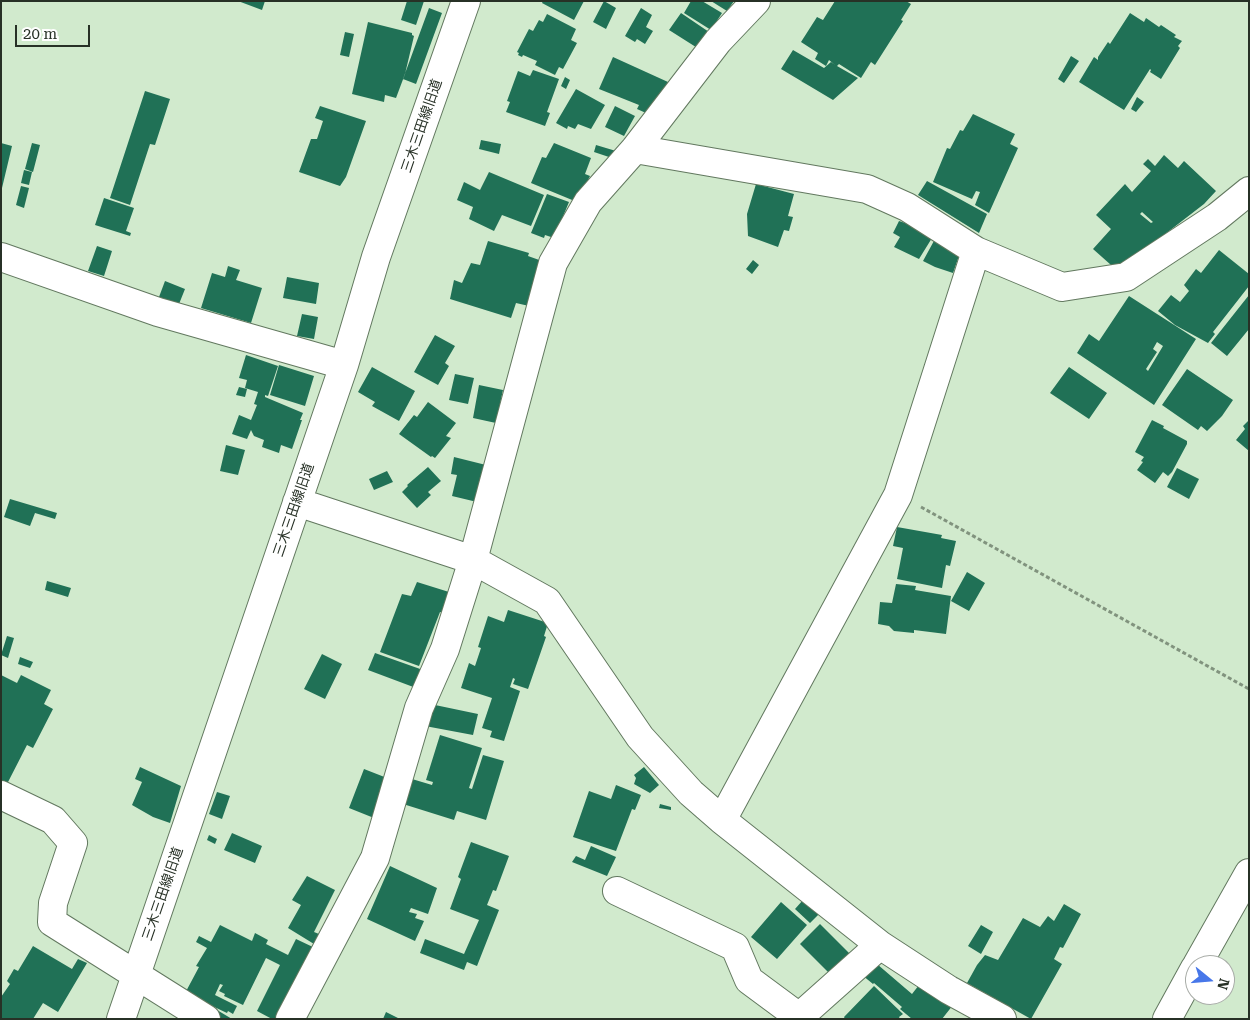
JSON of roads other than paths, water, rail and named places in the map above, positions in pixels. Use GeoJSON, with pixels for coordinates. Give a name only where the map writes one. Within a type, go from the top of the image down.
{"type":"FeatureCollection","features":[{"type":"Feature","properties":{"kind":"street","name":"三木三田線旧道"},"geometry":{"type":"LineString","coordinates":[[121,1019],[344,365],[376,257],[466,1]]}},
{"type":"Feature","properties":{"kind":"street"},"geometry":{"type":"LineString","coordinates":[[290,1019],[376,858],[419,708],[445,649],[473,560],[553,263],[588,202],[635,150],[718,41],[756,1]]}},
{"type":"Feature","properties":{"kind":"street"},"geometry":{"type":"LineString","coordinates":[[635,150],[867,189],[907,207],[976,251],[1062,287],[1126,277],[1216,217],[1249,190]]}},
{"type":"Feature","properties":{"kind":"street"},"geometry":{"type":"LineString","coordinates":[[722,820],[898,494],[976,251]]}},
{"type":"Feature","properties":{"kind":"street"},"geometry":{"type":"LineString","coordinates":[[1,257],[158,312],[344,365]]}},
{"type":"Feature","properties":{"kind":"street"},"geometry":{"type":"LineString","coordinates":[[297,502],[473,560],[547,601],[640,737],[692,793],[722,820],[880,945],[949,990],[1002,1019]]}},
{"type":"Feature","properties":{"kind":"street"},"geometry":{"type":"LineString","coordinates":[[1,795],[53,820],[72,843],[53,903],[52,922],[206,1019]]}},
{"type":"Feature","properties":{"kind":"street"},"geometry":{"type":"LineString","coordinates":[[1203,955],[1249,873]]}},
{"type":"Feature","properties":{"kind":"street"},"geometry":{"type":"LineString","coordinates":[[617,891],[734,947],[750,980],[798,1018],[880,945]]}},
{"type":"Feature","properties":{"kind":"street"},"geometry":{"type":"LineString","coordinates":[[1167,1019],[1185,986]]}}]}
